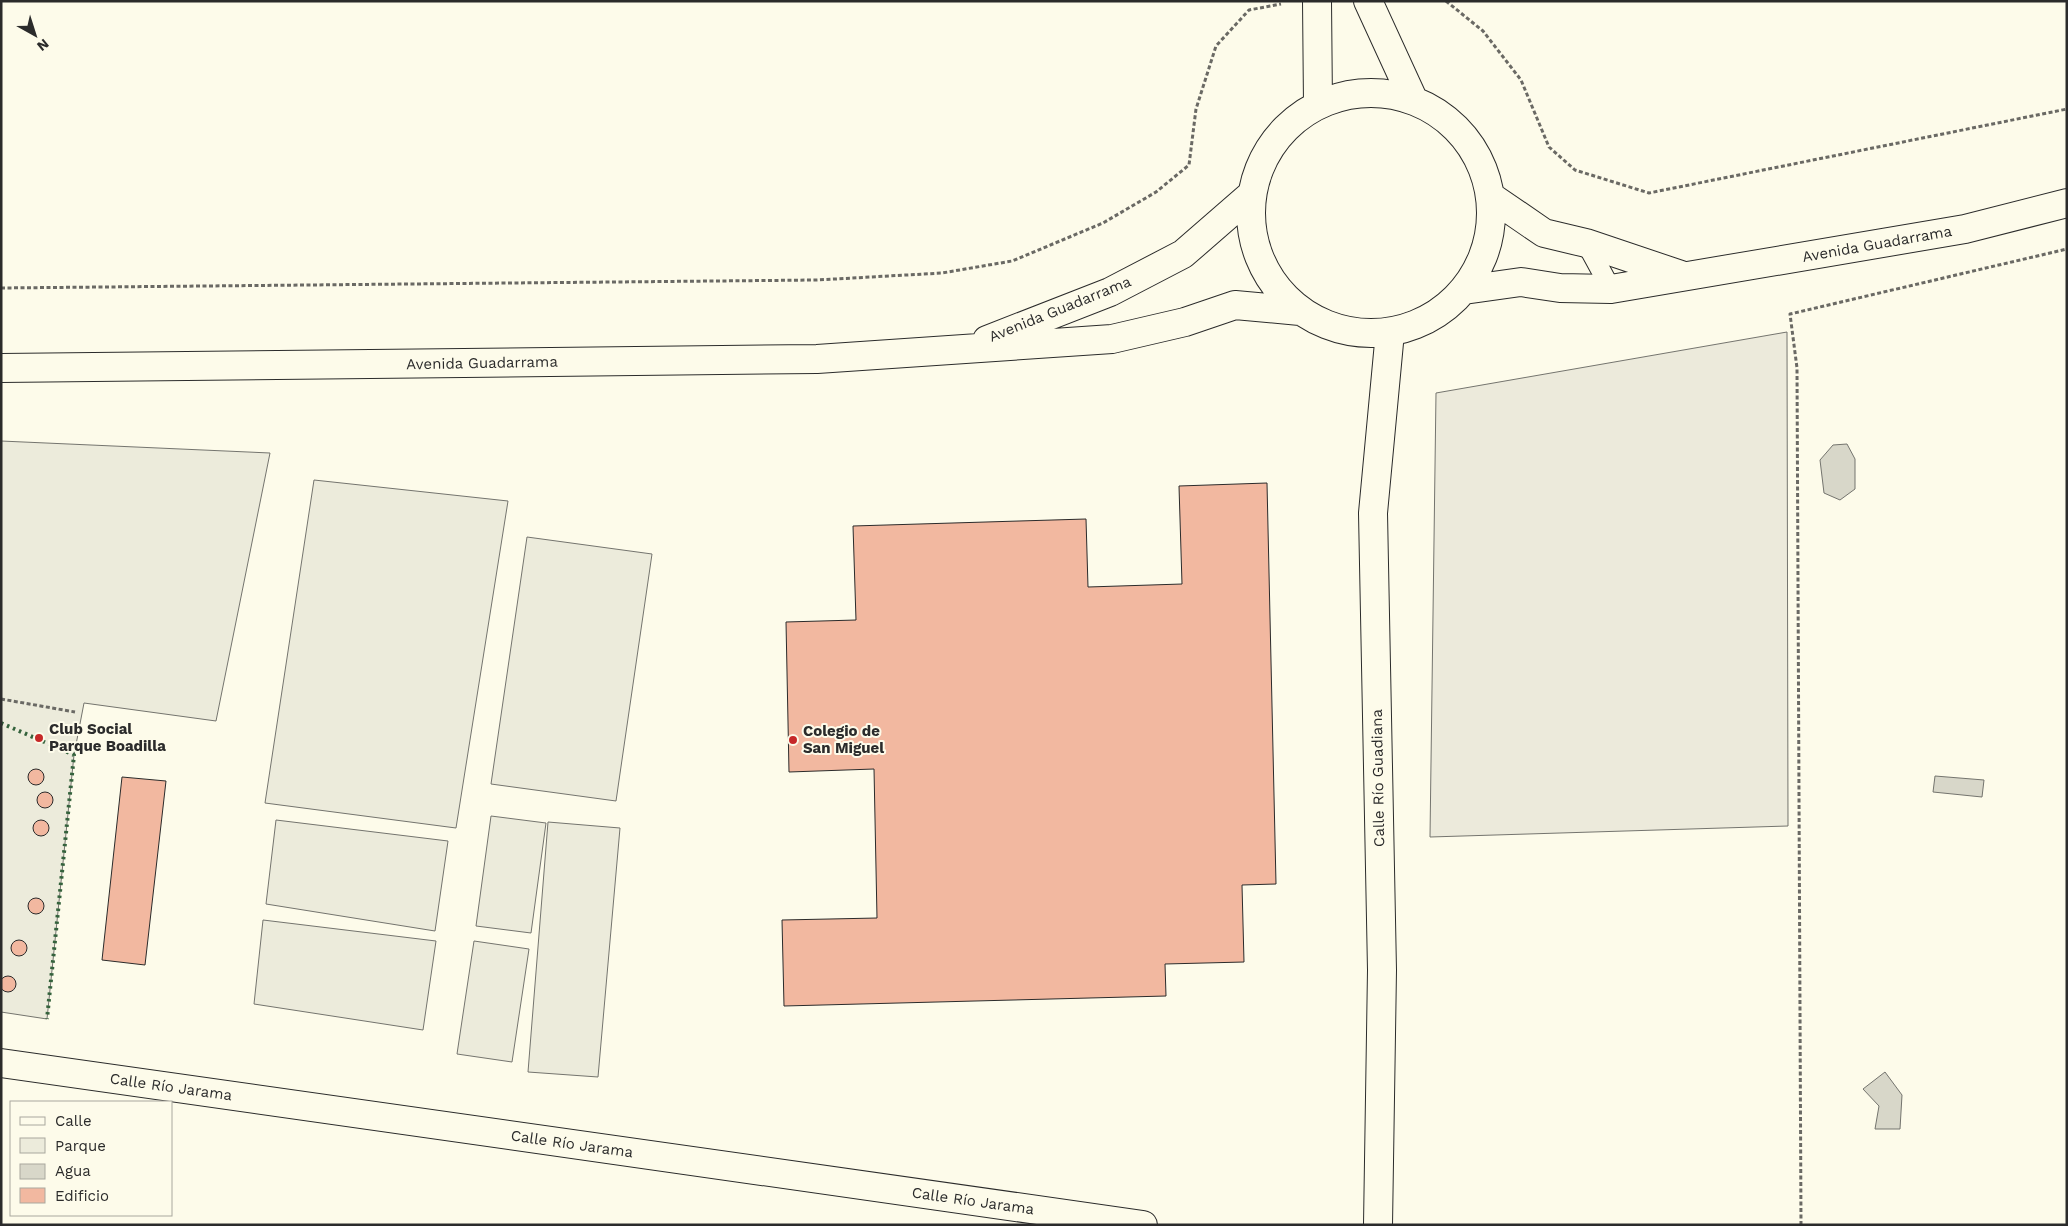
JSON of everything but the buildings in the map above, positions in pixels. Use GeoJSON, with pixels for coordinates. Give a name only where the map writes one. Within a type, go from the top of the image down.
{"type":"FeatureCollection","features":[{"type":"Feature","properties":{"kind":"street"},"geometry":{"type":"LineString","coordinates":[[1368,1],[1414,99]]}},
{"type":"Feature","properties":{"kind":"street"},"geometry":{"type":"LineString","coordinates":[[1304,2],[1318,105]]}},
{"type":"Feature","properties":{"kind":"street"},"geometry":{"type":"LineString","coordinates":[[1381,92],[1414,99],[1442,114],[1465,137],[1482,164],[1490,196],[1490,230],[1481,262],[1464,290],[1443,310],[1417,324],[1390,332],[1358,332],[1336,327],[1300,311],[1276,288],[1260,260],[1251,227],[1252,194],[1263,158],[1286,126],[1318,105],[1348,94],[1381,92]]}},
{"type":"Feature","properties":{"kind":"street","name":"Avenida Guadarrama"},"geometry":{"type":"LineString","coordinates":[[962,349],[1110,292],[1183,254],[1252,194]]}},
{"type":"Feature","properties":{"kind":"street","name":"Avenida Guadarrama"},"geometry":{"type":"LineString","coordinates":[[1490,196],[1544,233],[1586,243],[1685,276]]}},
{"type":"Feature","properties":{"kind":"street","name":"Avenida Guadarrama"},"geometry":{"type":"LineString","coordinates":[[1464,290],[1521,282],[1560,288],[1611,289],[1965,229],[2067,203]]}},
{"type":"Feature","properties":{"kind":"street","name":"Avenida Guadarrama"},"geometry":{"type":"LineString","coordinates":[[1,368],[817,359],[1112,339],[1185,322],[1235,305],[1300,311]]}},
{"type":"Feature","properties":{"kind":"street","name":"Calle Río Guadiana"},"geometry":{"type":"LineString","coordinates":[[1378,1225],[1382,970],[1373,512],[1390,332]]}},
{"type":"Feature","properties":{"kind":"street","name":"Calle Río Jarama"},"geometry":{"type":"LineString","coordinates":[[1,1063],[1143,1225]]}},
{"type":"Feature","properties":{"kind":"lane"},"geometry":{"type":"LineString","coordinates":[[1586,243],[1611,289]]}},
{"type":"Feature","properties":{"kind":"path"},"geometry":{"type":"LineString","coordinates":[[1446,1],[1483,31],[1521,80],[1549,147],[1575,170],[1649,194],[2067,109]]}},
{"type":"Feature","properties":{"kind":"path"},"geometry":{"type":"LineString","coordinates":[[1,288],[817,280],[942,273],[1012,261],[1102,223],[1156,192],[1189,165],[1196,109],[1216,46],[1249,10],[1304,2]]}},
{"type":"Feature","properties":{"kind":"path"},"geometry":{"type":"LineString","coordinates":[[1801,1225],[1797,368],[1790,314],[2067,250]]}},
{"type":"Feature","properties":{"kind":"path"},"geometry":{"type":"LineString","coordinates":[[1,699],[75,712]]}},
{"type":"Feature","properties":{"kind":"green space","name":"Club Social Parque Boadilla"},"geometry":{"type":"Polygon","coordinates":[[[1,441],[270,453],[216,721],[84,703],[74,755],[47,1019],[1,1012],[1,441]]]}},
{"type":"Feature","properties":{"kind":"green space"},"geometry":{"type":"Polygon","coordinates":[[[314,480],[508,501],[456,828],[265,803],[314,480]]]}},
{"type":"Feature","properties":{"kind":"green space"},"geometry":{"type":"Polygon","coordinates":[[[527,537],[652,554],[616,801],[491,784],[527,537]]]}},
{"type":"Feature","properties":{"kind":"green space"},"geometry":{"type":"Polygon","coordinates":[[[491,816],[546,823],[531,933],[476,926],[491,816]]]}},
{"type":"Feature","properties":{"kind":"green space"},"geometry":{"type":"Polygon","coordinates":[[[276,820],[448,841],[435,931],[266,904],[276,820]]]}},
{"type":"Feature","properties":{"kind":"green space"},"geometry":{"type":"Polygon","coordinates":[[[548,822],[620,828],[598,1077],[528,1072],[548,822]]]}},
{"type":"Feature","properties":{"kind":"green space"},"geometry":{"type":"Polygon","coordinates":[[[263,920],[436,941],[423,1030],[254,1004],[263,920]]]}},
{"type":"Feature","properties":{"kind":"green space"},"geometry":{"type":"Polygon","coordinates":[[[474,941],[529,949],[512,1062],[457,1054],[474,941]]]}},
{"type":"Feature","properties":{"kind":"shaded area"},"geometry":{"type":"Polygon","coordinates":[[[1787,332],[1788,826],[1430,837],[1436,393],[1787,332]]]}},
{"type":"Feature","properties":{"kind":"water"},"geometry":{"type":"Polygon","coordinates":[[[1847,444],[1855,459],[1855,489],[1840,500],[1824,493],[1820,460],[1833,445],[1847,444]]]}},
{"type":"Feature","properties":{"kind":"water"},"geometry":{"type":"Polygon","coordinates":[[[1935,776],[1984,780],[1982,797],[1933,792],[1935,776]]]}},
{"type":"Feature","properties":{"kind":"water"},"geometry":{"type":"Polygon","coordinates":[[[1885,1072],[1902,1095],[1900,1129],[1875,1129],[1879,1106],[1863,1089],[1885,1072]]]}},
{"type":"Feature","properties":{"kind":"hedge"},"geometry":{"type":"LineString","coordinates":[[1,723],[74,755],[47,1019]]}},
{"type":"Feature","properties":{"kind":"place","name":"Club Social Parque Boadilla"},"geometry":{"type":"Point","coordinates":[39,738]}},
{"type":"Feature","properties":{"kind":"place","name":"Colegio de San Miguel"},"geometry":{"type":"Point","coordinates":[793,740]}}]}
